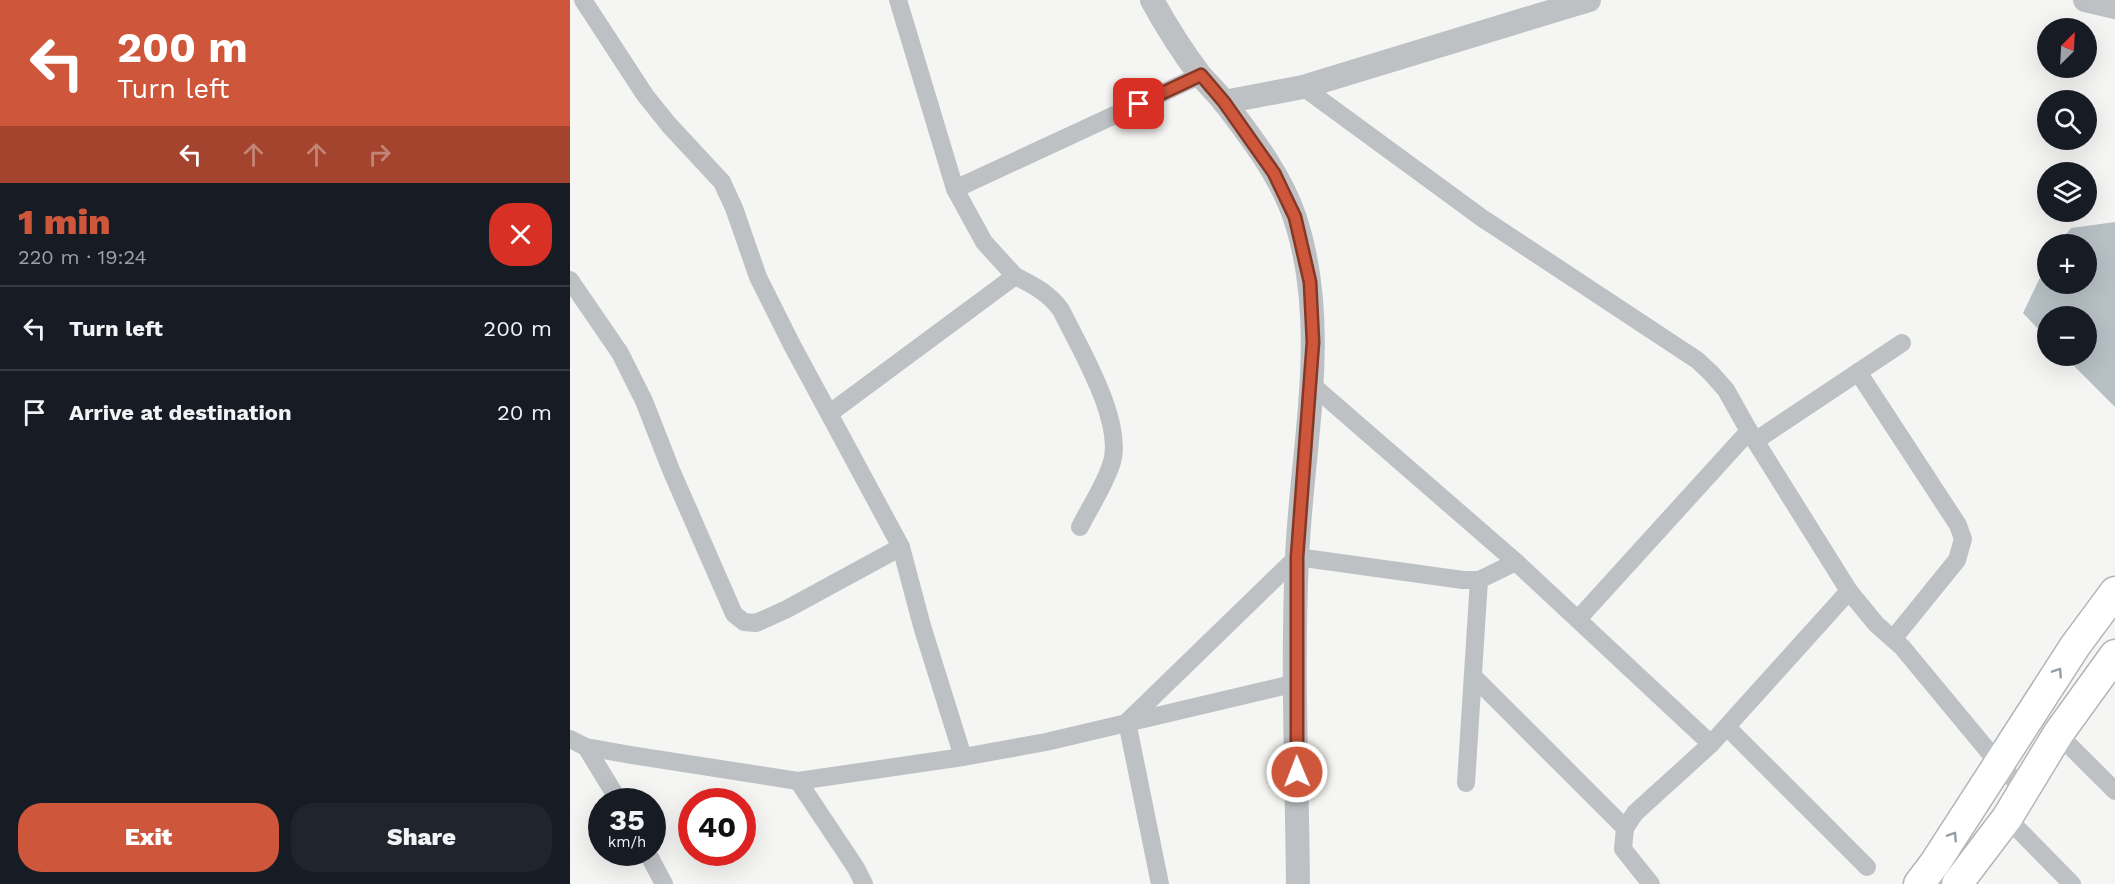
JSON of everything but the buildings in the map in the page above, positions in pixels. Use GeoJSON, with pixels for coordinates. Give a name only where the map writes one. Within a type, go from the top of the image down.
{"type":"FeatureCollection","features":[{"type":"Feature","properties":{"kind":"main road"},"geometry":{"type":"LineString","coordinates":[[1919,884],[1935,863],[2075,646],[2115,592]]}},
{"type":"Feature","properties":{"kind":"main road"},"geometry":{"type":"LineString","coordinates":[[1957,884],[2007,818],[2058,734],[2113,662]]}},
{"type":"Feature","properties":{"kind":"street"},"geometry":{"type":"LineString","coordinates":[[583,0],[645,95],[669,125],[722,182],[734,208],[758,277],[901,547],[922,626],[963,757]]}},
{"type":"Feature","properties":{"kind":"street"},"geometry":{"type":"LineString","coordinates":[[898,0],[955,189],[984,243],[1015,276],[1052,298],[1061,310],[1103,397],[1113,431],[1112,463],[1080,527]]}},
{"type":"Feature","properties":{"kind":"street"},"geometry":{"type":"LineString","coordinates":[[1152,0],[1166,25],[1201,75],[1224,102],[1274,173],[1295,217],[1310,282],[1313,342],[1297,557],[1298,884]]}},
{"type":"Feature","properties":{"kind":"street"},"geometry":{"type":"LineString","coordinates":[[1224,102],[1304,87],[1589,0]]}},
{"type":"Feature","properties":{"kind":"street"},"geometry":{"type":"LineString","coordinates":[[2085,0],[2115,7]]}},
{"type":"Feature","properties":{"kind":"street"},"geometry":{"type":"LineString","coordinates":[[955,189],[1201,75]]}},
{"type":"Feature","properties":{"kind":"street"},"geometry":{"type":"LineString","coordinates":[[1304,87],[1482,218],[1697,360],[1712,373],[1725,390],[1849,591],[1876,624],[1902,647],[1999,764],[2024,790]]}},
{"type":"Feature","properties":{"kind":"street"},"geometry":{"type":"LineString","coordinates":[[830,413],[1015,276]]}},
{"type":"Feature","properties":{"kind":"street"},"geometry":{"type":"LineString","coordinates":[[570,280],[620,353],[644,401],[671,470],[734,614],[744,622],[756,623],[787,609],[901,547]]}},
{"type":"Feature","properties":{"kind":"street"},"geometry":{"type":"LineString","coordinates":[[1579,618],[1752,436],[1902,343]]}},
{"type":"Feature","properties":{"kind":"street"},"geometry":{"type":"LineString","coordinates":[[1858,372],[1958,525],[1963,539],[1957,560],[1893,639]]}},
{"type":"Feature","properties":{"kind":"street"},"geometry":{"type":"LineString","coordinates":[[1311,384],[1579,618],[1711,744]]}},
{"type":"Feature","properties":{"kind":"street"},"geometry":{"type":"LineString","coordinates":[[1297,557],[1463,580],[1479,580],[1516,562]]}},
{"type":"Feature","properties":{"kind":"street"},"geometry":{"type":"LineString","coordinates":[[1127,722],[1297,557]]}},
{"type":"Feature","properties":{"kind":"street"},"geometry":{"type":"LineString","coordinates":[[1466,783],[1479,580]]}},
{"type":"Feature","properties":{"kind":"street"},"geometry":{"type":"LineString","coordinates":[[1651,884],[1623,849],[1625,828],[1635,813],[1711,744],[1849,591]]}},
{"type":"Feature","properties":{"kind":"street"},"geometry":{"type":"LineString","coordinates":[[1473,676],[1625,828]]}},
{"type":"Feature","properties":{"kind":"street"},"geometry":{"type":"LineString","coordinates":[[578,743],[798,781],[963,757],[1046,742],[1296,683]]}},
{"type":"Feature","properties":{"kind":"street"},"geometry":{"type":"LineString","coordinates":[[1127,722],[1160,884]]}},
{"type":"Feature","properties":{"kind":"street"},"geometry":{"type":"LineString","coordinates":[[1727,726],[1867,867]]}},
{"type":"Feature","properties":{"kind":"street"},"geometry":{"type":"LineString","coordinates":[[2058,734],[2115,791]]}},
{"type":"Feature","properties":{"kind":"street"},"geometry":{"type":"LineString","coordinates":[[578,743],[610,788]]}},
{"type":"Feature","properties":{"kind":"street"},"geometry":{"type":"LineString","coordinates":[[798,781],[856,868],[864,884]]}},
{"type":"Feature","properties":{"kind":"street"},"geometry":{"type":"LineString","coordinates":[[2007,818],[2072,884]]}},
{"type":"Feature","properties":{"kind":"street"},"geometry":{"type":"LineString","coordinates":[[654,866],[664,884]]}},
{"type":"Feature","properties":{"kind":"shaded area"},"geometry":{"type":"Polygon","coordinates":[[[2115,222],[2115,407],[2074,366],[2097,366],[2097,306],[2037,306],[2037,328],[2023,313],[2037,284],[2037,294],[2097,294],[2097,234],[2066,234],[2071,228],[2115,222]]]}},
{"type":"Feature","properties":{"kind":"route"},"geometry":{"type":"LineString","coordinates":[[1139,104],[1201,75],[1224,102],[1274,173],[1295,217],[1310,282],[1313,342],[1297,557],[1297,772]]}}]}
